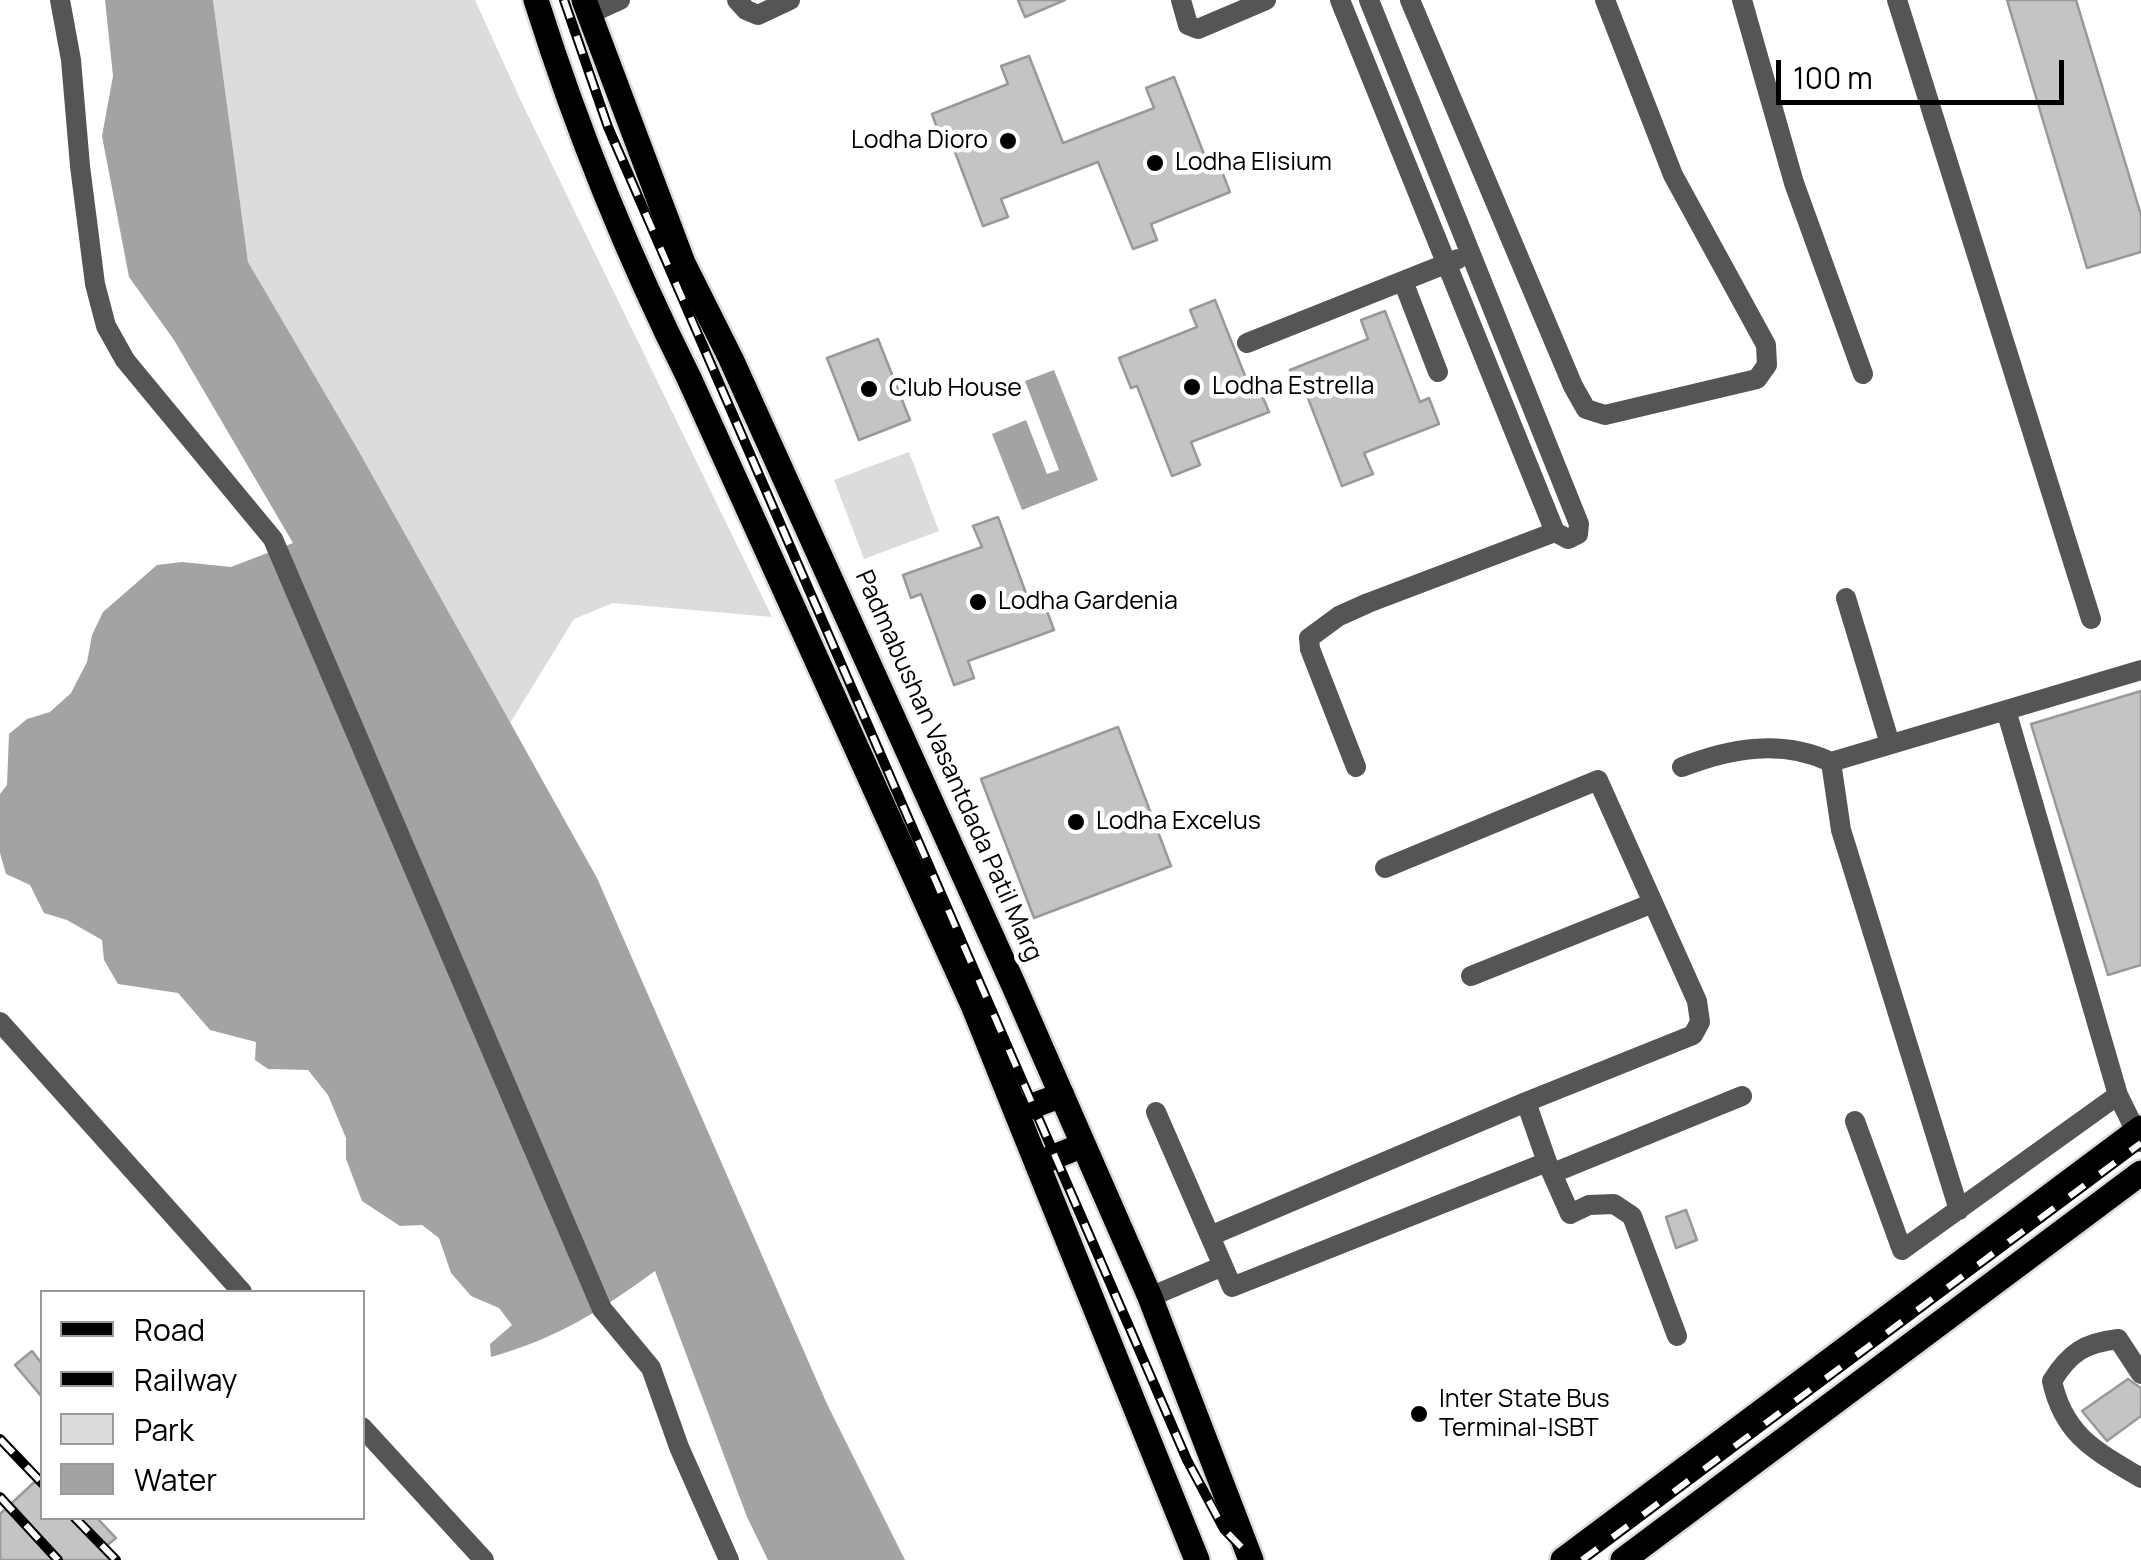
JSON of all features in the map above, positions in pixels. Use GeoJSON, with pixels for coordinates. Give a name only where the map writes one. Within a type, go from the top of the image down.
{"type":"FeatureCollection","features":[{"type":"Feature","properties":{"kind":"main road"},"geometry":{"type":"LineString","coordinates":[[536,0],[641,281],[689,378],[964,987],[1196,1560]]}},
{"type":"Feature","properties":{"kind":"main road","name":"Padmabushan Vasantdada Patil Marg"},"geometry":{"type":"LineString","coordinates":[[586,7],[683,263],[732,359],[1062,1096],[1150,1297],[1251,1560]]}},
{"type":"Feature","properties":{"kind":"main road"},"geometry":{"type":"LineString","coordinates":[[1016,1112],[1062,1096]]}},
{"type":"Feature","properties":{"kind":"main road"},"geometry":{"type":"LineString","coordinates":[[1563,1560],[1597,1550],[2139,1135]]}},
{"type":"Feature","properties":{"kind":"main road"},"geometry":{"type":"LineString","coordinates":[[1036,1164],[1083,1144]]}},
{"type":"Feature","properties":{"kind":"main road"},"geometry":{"type":"LineString","coordinates":[[1622,1560],[2141,1173]]}},
{"type":"Feature","properties":{"kind":"street"},"geometry":{"type":"LineString","coordinates":[[60,0],[71,60],[95,284],[106,326],[125,360],[274,540],[602,1309],[652,1368],[679,1447],[729,1560]]}},
{"type":"Feature","properties":{"kind":"street"},"geometry":{"type":"LineString","coordinates":[[586,7],[620,0]]}},
{"type":"Feature","properties":{"kind":"street"},"geometry":{"type":"LineString","coordinates":[[737,0],[746,10],[758,14],[790,0]]}},
{"type":"Feature","properties":{"kind":"street"},"geometry":{"type":"LineString","coordinates":[[1181,0],[1188,25],[1198,29],[1266,0]]}},
{"type":"Feature","properties":{"kind":"street"},"geometry":{"type":"LineString","coordinates":[[1340,0],[1555,532],[1568,539],[1578,534],[1579,524],[1370,0]]}},
{"type":"Feature","properties":{"kind":"street"},"geometry":{"type":"LineString","coordinates":[[1410,0],[1572,386],[1586,409],[1605,416],[1757,380],[1766,365],[1766,345],[1672,175],[1605,0]]}},
{"type":"Feature","properties":{"kind":"street"},"geometry":{"type":"LineString","coordinates":[[1742,0],[1794,183],[1863,374]]}},
{"type":"Feature","properties":{"kind":"street"},"geometry":{"type":"LineString","coordinates":[[1896,0],[2091,620]]}},
{"type":"Feature","properties":{"kind":"street"},"geometry":{"type":"LineString","coordinates":[[1247,343],[1471,254]]}},
{"type":"Feature","properties":{"kind":"street"},"geometry":{"type":"LineString","coordinates":[[1403,281],[1438,372]]}},
{"type":"Feature","properties":{"kind":"street"},"geometry":{"type":"LineString","coordinates":[[1356,767],[1309,638],[1339,616],[1555,532]]}},
{"type":"Feature","properties":{"kind":"street"},"geometry":{"type":"LineString","coordinates":[[1846,598],[1890,744]]}},
{"type":"Feature","properties":{"kind":"street"},"geometry":{"type":"LineString","coordinates":[[1682,766],[1723,751],[1775,748],[1808,751],[1831,762],[2141,670]]}},
{"type":"Feature","properties":{"kind":"street"},"geometry":{"type":"LineString","coordinates":[[2006,710],[2118,1095],[2139,1135]]}},
{"type":"Feature","properties":{"kind":"street"},"geometry":{"type":"LineString","coordinates":[[1831,762],[1841,830],[1960,1210]]}},
{"type":"Feature","properties":{"kind":"street"},"geometry":{"type":"LineString","coordinates":[[1210,1236],[1694,1034],[1700,1022],[1697,1002],[1598,780],[1385,868]]}},
{"type":"Feature","properties":{"kind":"street"},"geometry":{"type":"LineString","coordinates":[[1471,976],[1653,903]]}},
{"type":"Feature","properties":{"kind":"street"},"geometry":{"type":"LineString","coordinates":[[0,1022],[240,1290]]}},
{"type":"Feature","properties":{"kind":"street"},"geometry":{"type":"LineString","coordinates":[[1855,1121],[1902,1250],[2118,1095]]}},
{"type":"Feature","properties":{"kind":"street"},"geometry":{"type":"LineString","coordinates":[[1156,1112],[1232,1288],[1742,1096]]}},
{"type":"Feature","properties":{"kind":"street"},"geometry":{"type":"LineString","coordinates":[[1526,1102],[1570,1214],[1589,1205],[1614,1204],[1632,1216],[1677,1336]]}},
{"type":"Feature","properties":{"kind":"street"},"geometry":{"type":"LineString","coordinates":[[1150,1297],[1223,1266]]}},
{"type":"Feature","properties":{"kind":"street"},"geometry":{"type":"LineString","coordinates":[[2141,1374],[2118,1340],[2091,1342],[2064,1362],[2052,1382],[2057,1404],[2078,1438],[2141,1478]]}},
{"type":"Feature","properties":{"kind":"street"},"geometry":{"type":"LineString","coordinates":[[365,1430],[484,1560]]}},
{"type":"Feature","properties":{"kind":"green space"},"geometry":{"type":"Polygon","coordinates":[[[213,0],[475,0],[772,617],[613,603],[574,619],[510,723],[248,262],[213,0]]]}},
{"type":"Feature","properties":{"kind":"green space"},"geometry":{"type":"Polygon","coordinates":[[[909,452],[939,531],[864,559],[834,480],[909,452]]]}},
{"type":"Feature","properties":{"kind":"water"},"geometry":{"type":"Polygon","coordinates":[[[105,0],[213,0],[248,262],[358,450],[597,878],[827,1404],[905,1560],[768,1560],[747,1517],[655,1271],[578,1322],[491,1357],[490,1344],[512,1325],[499,1308],[471,1296],[451,1273],[439,1238],[422,1225],[400,1226],[362,1201],[346,1159],[346,1138],[328,1095],[308,1070],[268,1069],[255,1060],[256,1042],[210,1030],[178,993],[118,984],[104,960],[102,940],[67,920],[44,913],[30,885],[6,874],[0,853],[0,794],[7,785],[9,734],[27,719],[50,712],[71,693],[87,662],[92,635],[103,612],[157,565],[182,562],[231,567],[293,543],[174,340],[129,277],[102,136],[113,76],[105,0]]]}},
{"type":"Feature","properties":{"kind":"water"},"geometry":{"type":"Polygon","coordinates":[[[1054,370],[1098,480],[1022,510],[992,434],[1026,420],[1047,474],[1059,470],[1025,381],[1054,370]]]}},
{"type":"Feature","properties":{"kind":"building"},"geometry":{"type":"Polygon","coordinates":[[[1018,0],[1065,0],[1025,17],[1018,0]]]}},
{"type":"Feature","properties":{"kind":"building"},"geometry":{"type":"Polygon","coordinates":[[[2007,0],[2076,0],[2141,215],[2141,252],[2087,268],[2007,0]]]}},
{"type":"Feature","properties":{"kind":"building"},"geometry":{"type":"Polygon","coordinates":[[[1029,56],[1063,143],[1154,108],[1146,88],[1174,77],[1209,167],[1219,164],[1230,192],[1151,224],[1157,240],[1133,249],[1098,162],[1001,199],[1008,217],[983,226],[949,136],[941,139],[932,114],[1008,84],[1001,66],[1029,56]]]}},
{"type":"Feature","properties":{"kind":"building","name":"Lodha Estrella"},"geometry":{"type":"Polygon","coordinates":[[[1215,300],[1251,391],[1259,388],[1269,412],[1191,442],[1200,465],[1172,476],[1137,386],[1131,388],[1119,358],[1197,327],[1190,310],[1215,300]]]}},
{"type":"Feature","properties":{"kind":"building"},"geometry":{"type":"Polygon","coordinates":[[[1385,311],[1420,402],[1429,398],[1439,424],[1364,453],[1373,474],[1342,486],[1306,393],[1300,396],[1290,370],[1368,339],[1361,320],[1385,311]]]}},
{"type":"Feature","properties":{"kind":"building","name":"Club House"},"geometry":{"type":"Polygon","coordinates":[[[878,339],[910,420],[859,440],[827,358],[878,339]]]}},
{"type":"Feature","properties":{"kind":"building","name":"Lodha Gardenia"},"geometry":{"type":"Polygon","coordinates":[[[998,517],[1031,607],[1044,603],[1054,630],[968,661],[974,678],[954,685],[921,594],[911,598],[903,575],[982,547],[973,526],[998,517]]]}},
{"type":"Feature","properties":{"kind":"building"},"geometry":{"type":"Polygon","coordinates":[[[2141,691],[2141,965],[2108,975],[2031,724],[2141,691]]]}},
{"type":"Feature","properties":{"kind":"building","name":"Lodha Excelus"},"geometry":{"type":"Polygon","coordinates":[[[1118,727],[1171,866],[1034,918],[981,779],[1118,727]]]}},
{"type":"Feature","properties":{"kind":"building"},"geometry":{"type":"Polygon","coordinates":[[[1686,1210],[1697,1240],[1676,1248],[1666,1217],[1686,1210]]]}},
{"type":"Feature","properties":{"kind":"building"},"geometry":{"type":"Polygon","coordinates":[[[32,1351],[40,1361],[40,1395],[15,1365],[32,1351]]]}},
{"type":"Feature","properties":{"kind":"building"},"geometry":{"type":"Polygon","coordinates":[[[2128,1379],[2141,1388],[2141,1416],[2107,1441],[2082,1411],[2128,1379]]]}},
{"type":"Feature","properties":{"kind":"building"},"geometry":{"type":"Polygon","coordinates":[[[40,1477],[40,1520],[99,1520],[116,1538],[105,1547],[117,1560],[0,1560],[0,1514],[40,1477]]]}},
{"type":"Feature","properties":{"kind":"railway"},"geometry":{"type":"LineString","coordinates":[[564,0],[608,127],[1187,1460],[1224,1529],[1254,1560]]}},
{"type":"Feature","properties":{"kind":"railway"},"geometry":{"type":"LineString","coordinates":[[1582,1560],[2141,1143]]}},
{"type":"Feature","properties":{"kind":"railway"},"geometry":{"type":"LineString","coordinates":[[0,1439],[40,1481]]}},
{"type":"Feature","properties":{"kind":"railway"},"geometry":{"type":"LineString","coordinates":[[0,1497],[58,1560]]}},
{"type":"Feature","properties":{"kind":"railway"},"geometry":{"type":"LineString","coordinates":[[77,1520],[116,1560]]}},
{"type":"Feature","properties":{"kind":"place","name":"Lodha Dioro"},"geometry":{"type":"Point","coordinates":[1008,141]}},
{"type":"Feature","properties":{"kind":"place","name":"Lodha Elisium"},"geometry":{"type":"Point","coordinates":[1155,163]}},
{"type":"Feature","properties":{"kind":"place","name":"Lodha Estrella"},"geometry":{"type":"Point","coordinates":[1192,387]}},
{"type":"Feature","properties":{"kind":"place","name":"Club House"},"geometry":{"type":"Point","coordinates":[869,389]}},
{"type":"Feature","properties":{"kind":"place","name":"Lodha Gardenia"},"geometry":{"type":"Point","coordinates":[978,602]}},
{"type":"Feature","properties":{"kind":"place","name":"Lodha Excelus"},"geometry":{"type":"Point","coordinates":[1076,822]}},
{"type":"Feature","properties":{"kind":"place","name":"Inter State Bus Terminal-ISBT"},"geometry":{"type":"Point","coordinates":[1419,1414]}}]}
